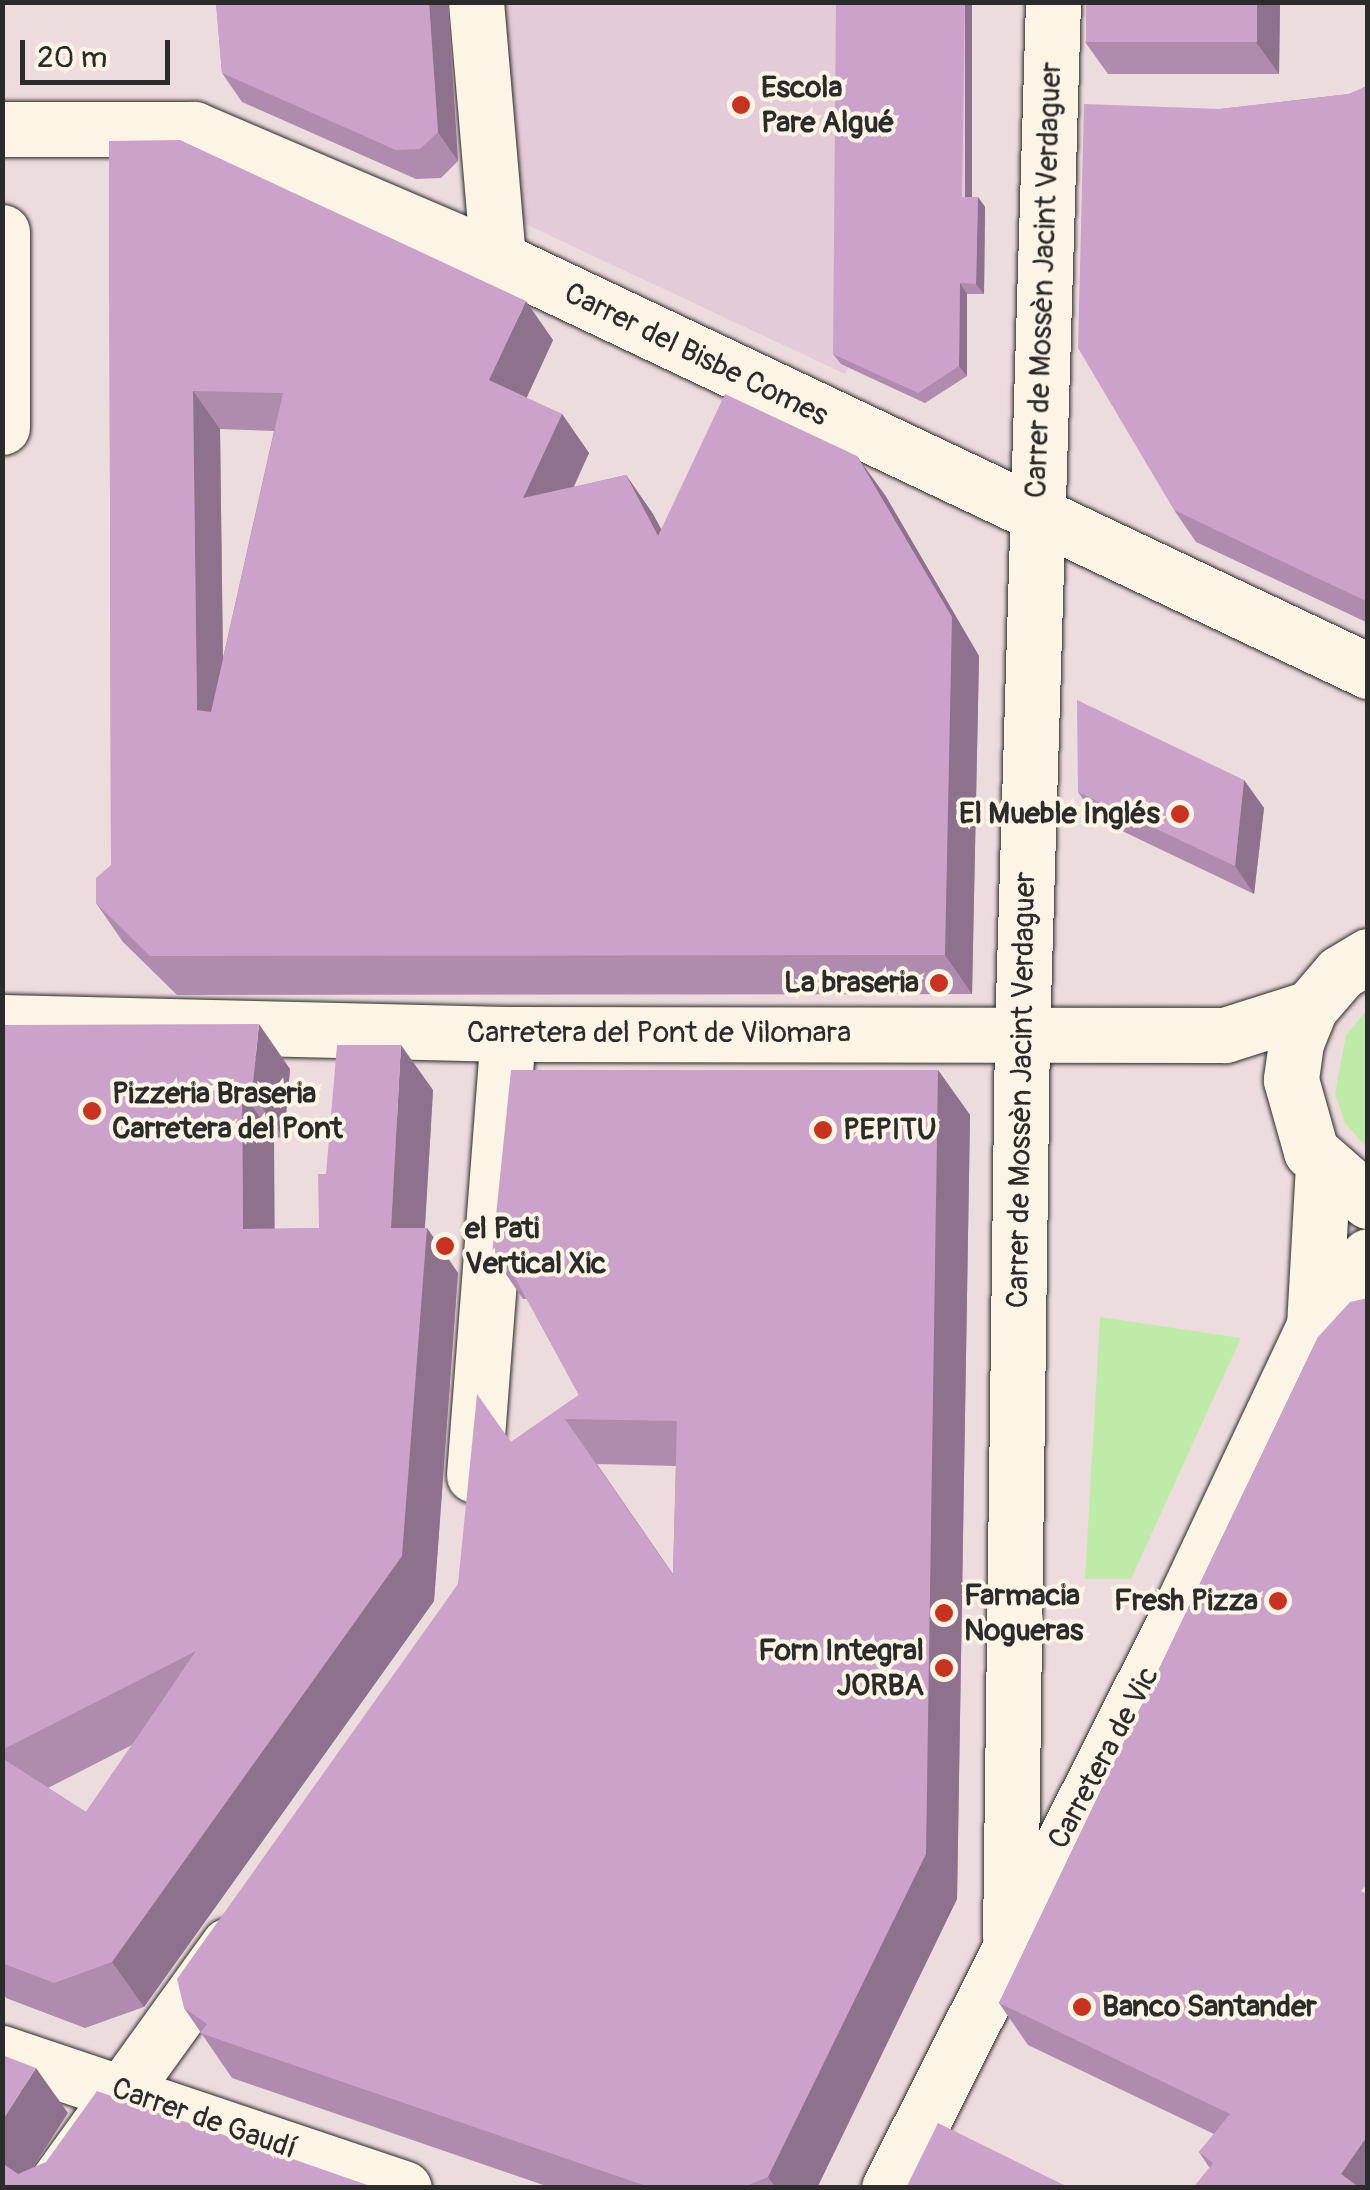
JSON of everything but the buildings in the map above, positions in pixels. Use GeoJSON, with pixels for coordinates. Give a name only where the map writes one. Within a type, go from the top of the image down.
{"type":"FeatureCollection","features":[{"type":"Feature","properties":{"kind":"street"},"geometry":{"type":"LineString","coordinates":[[476,2],[498,259]]}},
{"type":"Feature","properties":{"kind":"street","name":"Carrer de Mossèn Jacint Verdaguer"},"geometry":{"type":"LineString","coordinates":[[1010,1938],[1022,1034],[1053,2]]}},
{"type":"Feature","properties":{"kind":"street"},"geometry":{"type":"LineString","coordinates":[[1048,103],[1105,105]]}},
{"type":"Feature","properties":{"kind":"street","name":"Carrer del Bisbe Comes"},"geometry":{"type":"LineString","coordinates":[[2,129],[194,129],[498,259],[1036,518],[1368,671]]}},
{"type":"Feature","properties":{"kind":"street"},"geometry":{"type":"LineString","coordinates":[[2,232],[2,427]]}},
{"type":"Feature","properties":{"kind":"street"},"geometry":{"type":"LineString","coordinates":[[1368,956],[1340,973],[1310,1008],[1296,1043],[1291,1080],[1303,1135],[1323,1166],[1368,1201]]}},
{"type":"Feature","properties":{"kind":"street","name":"Carretera del Pont de Vilomara"},"geometry":{"type":"LineString","coordinates":[[2,1022],[508,1034],[1226,1035],[1310,1008]]}},
{"type":"Feature","properties":{"kind":"street"},"geometry":{"type":"LineString","coordinates":[[470,1532],[508,1034]]}},
{"type":"Feature","properties":{"kind":"street","name":"Carretera de Vic"},"geometry":{"type":"LineString","coordinates":[[1314,1326],[1323,1166]]}},
{"type":"Feature","properties":{"kind":"street","name":"Carretera de Vic"},"geometry":{"type":"LineString","coordinates":[[889,2188],[1010,1938],[1175,1622],[1314,1326],[1368,1256]]}},
{"type":"Feature","properties":{"kind":"street"},"geometry":{"type":"LineString","coordinates":[[53,2188],[260,1899]]}},
{"type":"Feature","properties":{"kind":"street","name":"Carrer de Gaudí"},"geometry":{"type":"LineString","coordinates":[[2,2053],[124,2090],[404,2188]]}},
{"type":"Feature","properties":{"kind":"shaded area","name":"Escola Pare Algué"},"geometry":{"type":"Polygon","coordinates":[[[503,3],[972,3],[969,206],[985,207],[986,226],[940,226],[939,293],[967,294],[967,376],[925,403],[848,368],[845,374],[521,222],[503,3]]]}},
{"type":"Feature","properties":{"kind":"green space"},"geometry":{"type":"Polygon","coordinates":[[[1367,1010],[1367,1148],[1345,1123],[1335,1094],[1346,1035],[1367,1010]]]}},
{"type":"Feature","properties":{"kind":"green space"},"geometry":{"type":"Polygon","coordinates":[[[1100,1317],[1241,1338],[1131,1579],[1085,1579],[1100,1317]]]}},
{"type":"Feature","properties":{"kind":"place","name":"Escola Pare Algué"},"geometry":{"type":"Point","coordinates":[741,105]}},
{"type":"Feature","properties":{"kind":"place","name":"El Mueble Inglés"},"geometry":{"type":"Point","coordinates":[1180,814]}},
{"type":"Feature","properties":{"kind":"place","name":"La braseria"},"geometry":{"type":"Point","coordinates":[939,983]}},
{"type":"Feature","properties":{"kind":"place","name":"Pizzeria Braseria Carretera del Pont"},"geometry":{"type":"Point","coordinates":[92,1111]}},
{"type":"Feature","properties":{"kind":"place","name":"PEPITU"},"geometry":{"type":"Point","coordinates":[823,1130]}},
{"type":"Feature","properties":{"kind":"place","name":"el Pati Vertical Xic"},"geometry":{"type":"Point","coordinates":[445,1246]}},
{"type":"Feature","properties":{"kind":"place","name":"Fresh Pizza"},"geometry":{"type":"Point","coordinates":[1278,1601]}},
{"type":"Feature","properties":{"kind":"place","name":"Farmacia Nogueras"},"geometry":{"type":"Point","coordinates":[944,1613]}},
{"type":"Feature","properties":{"kind":"place","name":"Forn Integral JORBA"},"geometry":{"type":"Point","coordinates":[944,1668]}},
{"type":"Feature","properties":{"kind":"place","name":"Banco Santander"},"geometry":{"type":"Point","coordinates":[1082,2007]}}]}
